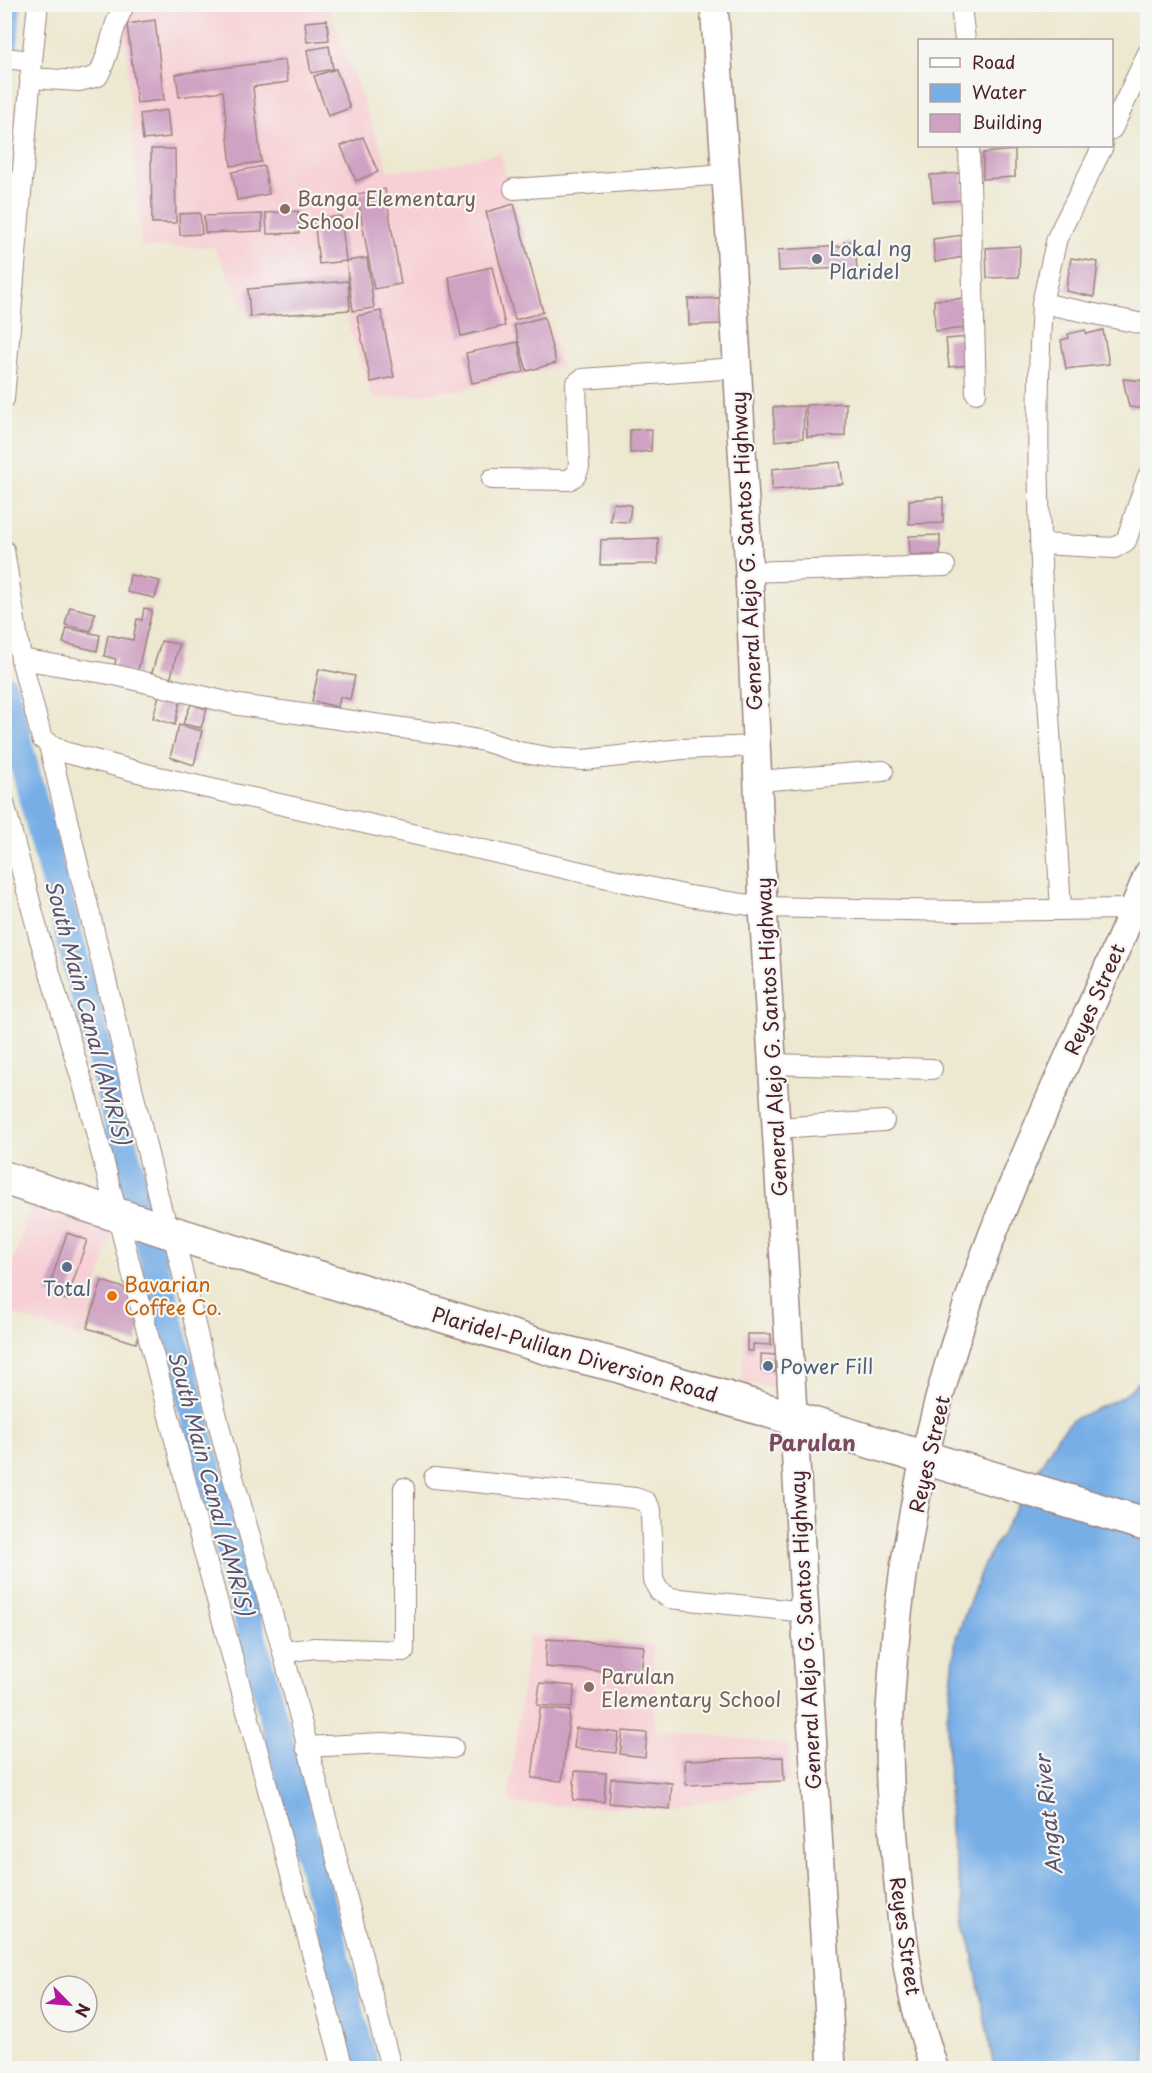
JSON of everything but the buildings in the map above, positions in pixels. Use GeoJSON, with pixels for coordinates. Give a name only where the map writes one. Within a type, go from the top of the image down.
{"type":"FeatureCollection","features":[{"type":"Feature","properties":{"kind":"highway","name":"Plaridel-Pulilan Diversion Road"},"geometry":{"type":"LineString","coordinates":[[4,1178],[169,1232],[555,1350],[616,1365],[1148,1525]]}},
{"type":"Feature","properties":{"kind":"main road","name":"General Alejo G. Santos Highway"},"geometry":{"type":"LineString","coordinates":[[714,4],[749,572],[763,907],[774,1064],[792,1417],[806,1612],[832,2068]]}},
{"type":"Feature","properties":{"kind":"main road","name":"Reyes Street"},"geometry":{"type":"LineString","coordinates":[[934,2068],[913,1997],[905,1953],[893,1828],[890,1727],[900,1584],[925,1459],[961,1325],[990,1242],[1148,874]]}},
{"type":"Feature","properties":{"kind":"street"},"geometry":{"type":"LineString","coordinates":[[4,399],[29,67],[38,4]]}},
{"type":"Feature","properties":{"kind":"street"},"geometry":{"type":"LineString","coordinates":[[4,58],[79,81],[98,76],[107,61],[119,15],[125,4]]}},
{"type":"Feature","properties":{"kind":"street"},"geometry":{"type":"LineString","coordinates":[[965,5],[965,39]]}},
{"type":"Feature","properties":{"kind":"street"},"geometry":{"type":"LineString","coordinates":[[1113,127],[1148,53]]}},
{"type":"Feature","properties":{"kind":"street"},"geometry":{"type":"LineString","coordinates":[[969,147],[976,393]]}},
{"type":"Feature","properties":{"kind":"street"},"geometry":{"type":"LineString","coordinates":[[1061,910],[1042,544],[1038,408],[1042,303],[1057,238],[1102,147]]}},
{"type":"Feature","properties":{"kind":"street"},"geometry":{"type":"LineString","coordinates":[[514,189],[726,174]]}},
{"type":"Feature","properties":{"kind":"street"},"geometry":{"type":"LineString","coordinates":[[1042,303],[1148,325]]}},
{"type":"Feature","properties":{"kind":"street"},"geometry":{"type":"LineString","coordinates":[[492,479],[569,480],[576,475],[579,467],[576,384],[582,380],[736,368]]}},
{"type":"Feature","properties":{"kind":"street"},"geometry":{"type":"LineString","coordinates":[[1042,544],[1114,548],[1126,541],[1148,476]]}},
{"type":"Feature","properties":{"kind":"street"},"geometry":{"type":"LineString","coordinates":[[4,550],[21,659],[42,739],[50,745],[150,775],[319,814],[678,894],[763,907],[955,911],[1133,909]]}},
{"type":"Feature","properties":{"kind":"street"},"geometry":{"type":"LineString","coordinates":[[749,572],[945,566]]}},
{"type":"Feature","properties":{"kind":"street"},"geometry":{"type":"LineString","coordinates":[[21,659],[123,677],[239,705],[446,734],[553,758],[584,760],[682,749],[756,746]]}},
{"type":"Feature","properties":{"kind":"street"},"geometry":{"type":"LineString","coordinates":[[50,745],[162,1212],[283,1652],[391,2068]]}},
{"type":"Feature","properties":{"kind":"street"},"geometry":{"type":"LineString","coordinates":[[758,781],[882,771]]}},
{"type":"Feature","properties":{"kind":"street"},"geometry":{"type":"LineString","coordinates":[[4,803],[122,1217],[197,1526],[343,2068]]}},
{"type":"Feature","properties":{"kind":"street"},"geometry":{"type":"LineString","coordinates":[[774,1064],[932,1069]]}},
{"type":"Feature","properties":{"kind":"street"},"geometry":{"type":"LineString","coordinates":[[777,1128],[884,1121]]}},
{"type":"Feature","properties":{"kind":"street"},"geometry":{"type":"LineString","coordinates":[[434,1478],[635,1498],[646,1502],[651,1510],[653,1580],[659,1591],[670,1598],[806,1612]]}},
{"type":"Feature","properties":{"kind":"street"},"geometry":{"type":"LineString","coordinates":[[283,1652],[315,1648],[404,1650],[404,1488]]}},
{"type":"Feature","properties":{"kind":"street"},"geometry":{"type":"LineString","coordinates":[[306,1747],[383,1743],[453,1748]]}},
{"type":"Feature","properties":{"kind":"shaded area","name":"Banga Elementary School"},"geometry":{"type":"Polygon","coordinates":[[[152,4],[327,5],[389,170],[425,169],[500,153],[562,366],[465,389],[373,400],[344,311],[250,319],[214,247],[141,247],[123,10],[152,4]]]}},
{"type":"Feature","properties":{"kind":"shaded area"},"geometry":{"type":"Polygon","coordinates":[[[34,1192],[116,1219],[83,1338],[5,1312],[4,1292],[34,1192]]]}},
{"type":"Feature","properties":{"kind":"shaded area"},"geometry":{"type":"Polygon","coordinates":[[[744,1330],[782,1331],[785,1388],[742,1383],[744,1330]]]}},
{"type":"Feature","properties":{"kind":"shaded area","name":"Parulan Elementary School"},"geometry":{"type":"Polygon","coordinates":[[[529,1635],[653,1645],[656,1729],[790,1745],[790,1782],[670,1810],[508,1803],[529,1635]]]}},
{"type":"Feature","properties":{"kind":"water","name":"Angat River"},"geometry":{"type":"Polygon","coordinates":[[[1147,1373],[1148,1703],[1141,1736],[1148,1757],[1147,2068],[994,2068],[950,1834],[947,1719],[956,1638],[982,1568],[1057,1437],[1072,1420],[1124,1396],[1147,1373]]]}},
{"type":"Feature","properties":{"kind":"waterway","name":"South Main Canal (AMRIS)"},"geometry":{"type":"LineString","coordinates":[[4,43],[7,4]]}},
{"type":"Feature","properties":{"kind":"waterway","name":"South Main Canal (AMRIS)"},"geometry":{"type":"LineString","coordinates":[[4,688],[365,2068]]}},
{"type":"Feature","properties":{"kind":"place","name":"Banga Elementary School"},"geometry":{"type":"Point","coordinates":[285,209]}},
{"type":"Feature","properties":{"kind":"place","name":"Lokal ng Plaridel"},"geometry":{"type":"Point","coordinates":[817,259]}},
{"type":"Feature","properties":{"kind":"place","name":"Total"},"geometry":{"type":"Point","coordinates":[67,1267]}},
{"type":"Feature","properties":{"kind":"place","name":"Bavarian Coffee Co."},"geometry":{"type":"Point","coordinates":[112,1296]}},
{"type":"Feature","properties":{"kind":"place","name":"Power Fill"},"geometry":{"type":"Point","coordinates":[768,1366]}},
{"type":"Feature","properties":{"kind":"place","name":"Parulan Elementary School"},"geometry":{"type":"Point","coordinates":[589,1687]}},
{"type":"Feature","properties":{"kind":"district","name":"Parulan"},"geometry":{"type":"Point","coordinates":[812,1441]}}]}
